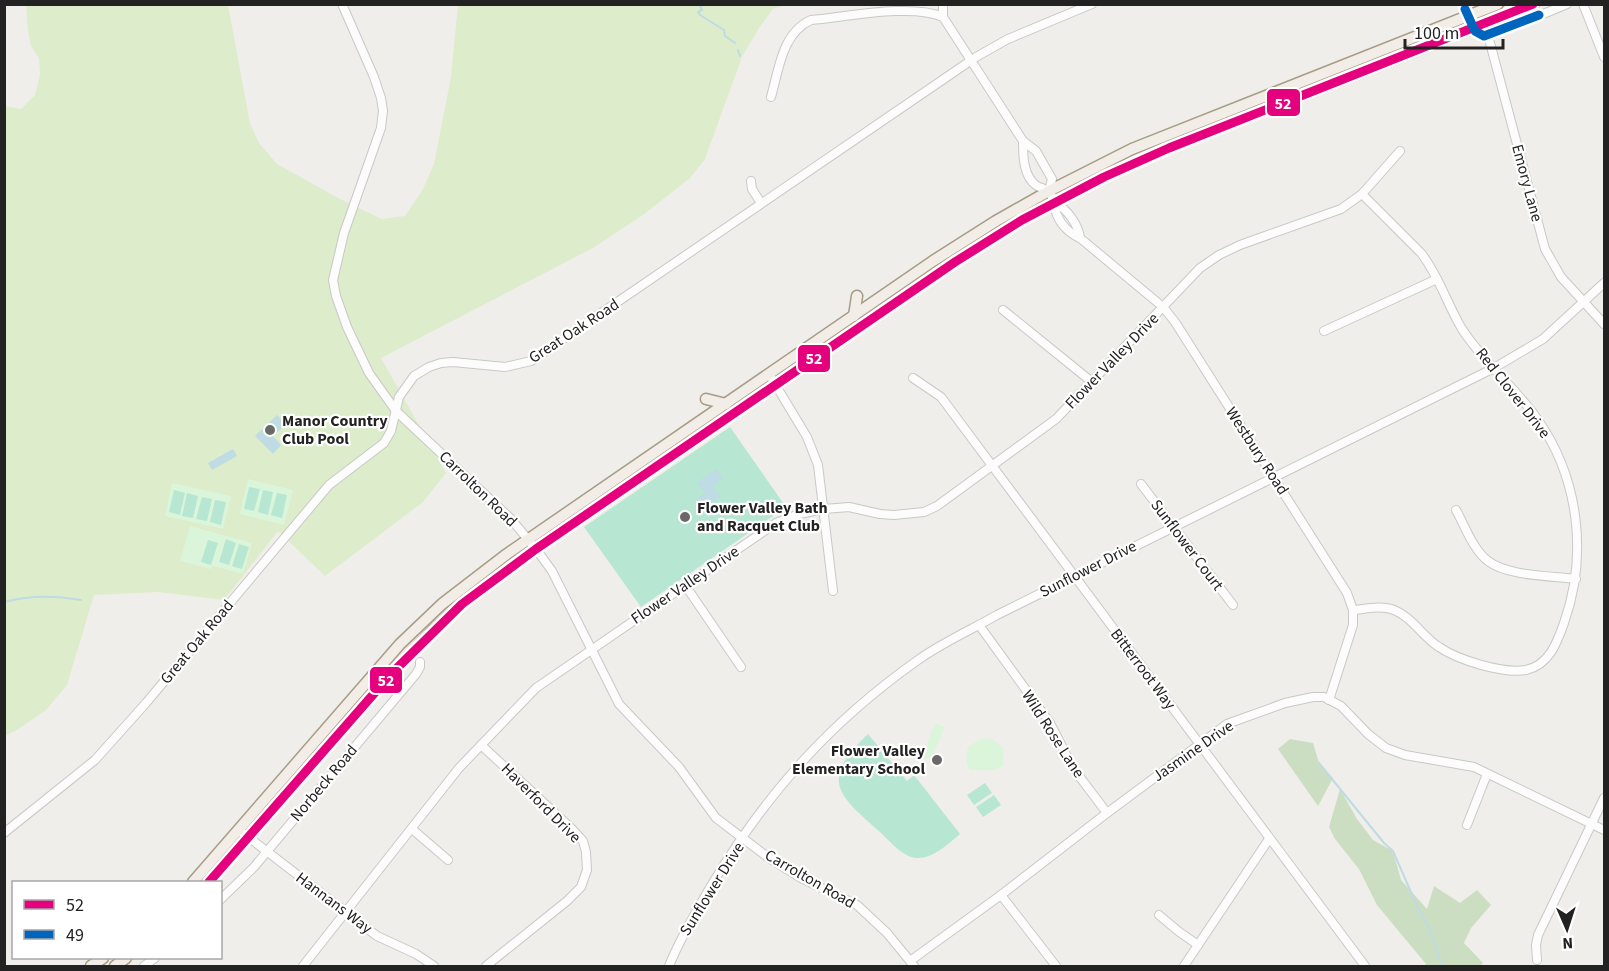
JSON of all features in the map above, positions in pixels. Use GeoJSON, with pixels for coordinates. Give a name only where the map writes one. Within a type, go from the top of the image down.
{"type":"FeatureCollection","features":[{"type":"Feature","properties":{"kind":"main road","name":"Norbeck Road"},"geometry":{"type":"LineString","coordinates":[[194,881],[400,644],[442,604],[528,539],[933,261],[1049,191],[1132,149],[1478,8],[1498,4]]}},
{"type":"Feature","properties":{"kind":"main road","name":"Norbeck Road"},"geometry":{"type":"LineString","coordinates":[[210,881],[392,673],[462,604],[536,549],[956,262],[994,237],[1104,177],[1169,148],[1534,4]]}},
{"type":"Feature","properties":{"kind":"main road"},"geometry":{"type":"LineString","coordinates":[[1478,8],[1485,24]]}},
{"type":"Feature","properties":{"kind":"main road"},"geometry":{"type":"LineString","coordinates":[[854,316],[857,296]]}},
{"type":"Feature","properties":{"kind":"main road"},"geometry":{"type":"LineString","coordinates":[[706,399],[726,404]]}},
{"type":"Feature","properties":{"kind":"main road"},"geometry":{"type":"LineString","coordinates":[[355,680],[356,694]]}},
{"type":"Feature","properties":{"kind":"street","name":"Carrolton Road"},"geometry":{"type":"LineString","coordinates":[[342,4],[374,77],[383,111],[381,128],[344,233],[333,280],[336,296],[369,373],[396,411],[511,519],[536,549],[552,571],[619,704],[679,767],[716,818],[801,878],[857,905],[887,933],[912,964]]}},
{"type":"Feature","properties":{"kind":"street"},"geometry":{"type":"LineString","coordinates":[[771,97],[785,46],[793,32],[801,25],[811,20],[897,12],[926,12],[943,17],[943,4]]}},
{"type":"Feature","properties":{"kind":"street","name":"Great Oak Road"},"geometry":{"type":"LineString","coordinates":[[4,833],[95,760],[329,485],[384,443],[392,431],[399,397],[414,376],[429,367],[453,362],[504,367],[531,361],[971,62],[1008,39],[1075,8],[1092,4]]}},
{"type":"Feature","properties":{"kind":"street","name":"Norbeck Road"},"geometry":{"type":"LineString","coordinates":[[1506,16],[1517,20],[1527,19],[1567,4]]}},
{"type":"Feature","properties":{"kind":"street"},"geometry":{"type":"LineString","coordinates":[[1583,4],[1605,57]]}},
{"type":"Feature","properties":{"kind":"street","name":"Westbury Road"},"geometry":{"type":"LineString","coordinates":[[943,17],[1023,141],[1036,151],[1052,179],[1049,191]]}},
{"type":"Feature","properties":{"kind":"street","name":"Emory Lane"},"geometry":{"type":"LineString","coordinates":[[1485,24],[1545,249],[1561,277],[1605,324]]}},
{"type":"Feature","properties":{"kind":"street","name":"Westbury Road"},"geometry":{"type":"LineString","coordinates":[[1023,141],[1024,163],[1029,177],[1035,185],[1049,191],[1055,202],[1056,214],[1071,234],[1080,238],[1163,307],[1175,322],[1335,573],[1347,593],[1353,610]]}},
{"type":"Feature","properties":{"kind":"street","name":"Flower Valley Drive"},"geometry":{"type":"LineString","coordinates":[[303,966],[446,784],[536,688],[776,523],[799,514],[849,507],[887,515],[924,512],[951,498],[1056,418],[1200,268],[1219,255],[1240,246],[1341,209],[1362,194],[1400,151]]}},
{"type":"Feature","properties":{"kind":"street"},"geometry":{"type":"LineString","coordinates":[[751,181],[752,189],[761,203]]}},
{"type":"Feature","properties":{"kind":"street","name":"Red Clover Drive"},"geometry":{"type":"LineString","coordinates":[[1353,610],[1383,607],[1394,610],[1439,647],[1460,659],[1509,671],[1526,670],[1536,666],[1548,656],[1557,643],[1572,599],[1578,546],[1576,516],[1564,469],[1537,419],[1463,329],[1421,253],[1362,194]]}},
{"type":"Feature","properties":{"kind":"street"},"geometry":{"type":"LineString","coordinates":[[1324,331],[1437,279]]}},
{"type":"Feature","properties":{"kind":"street","name":"Sunflower Drive"},"geometry":{"type":"LineString","coordinates":[[669,966],[690,921],[743,838],[787,777],[833,728],[919,659],[950,639],[1173,526],[1494,368],[1543,339],[1605,283]]}},
{"type":"Feature","properties":{"kind":"street"},"geometry":{"type":"LineString","coordinates":[[1003,310],[1092,382]]}},
{"type":"Feature","properties":{"kind":"street"},"geometry":{"type":"LineString","coordinates":[[769,374],[807,436],[818,465],[833,591]]}},
{"type":"Feature","properties":{"kind":"street","name":"Bitterroot Way"},"geometry":{"type":"LineString","coordinates":[[914,378],[941,397],[1365,966]]}},
{"type":"Feature","properties":{"kind":"street","name":"Sunflower Court"},"geometry":{"type":"LineString","coordinates":[[1141,484],[1233,606]]}},
{"type":"Feature","properties":{"kind":"street"},"geometry":{"type":"LineString","coordinates":[[1456,510],[1478,549],[1488,561],[1514,571],[1576,579]]}},
{"type":"Feature","properties":{"kind":"street"},"geometry":{"type":"LineString","coordinates":[[685,585],[741,667]]}},
{"type":"Feature","properties":{"kind":"street"},"geometry":{"type":"LineString","coordinates":[[1353,610],[1350,639],[1329,700],[1341,706],[1368,734],[1386,748],[1405,756],[1460,763],[1605,830]]}},
{"type":"Feature","properties":{"kind":"street","name":"Wild Rose Lane"},"geometry":{"type":"LineString","coordinates":[[979,625],[1050,723],[1073,768],[1107,813]]}},
{"type":"Feature","properties":{"kind":"street","name":"Norbeck Road"},"geometry":{"type":"LineString","coordinates":[[222,898],[254,867],[416,674],[420,662]]}},
{"type":"Feature","properties":{"kind":"street","name":"Jasmine Drive"},"geometry":{"type":"LineString","coordinates":[[912,964],[1107,813],[1227,724],[1285,703],[1313,697],[1324,697],[1329,700]]}},
{"type":"Feature","properties":{"kind":"street","name":"Haverford Drive"},"geometry":{"type":"LineString","coordinates":[[481,745],[583,841],[587,870],[581,887],[567,902],[486,966]]}},
{"type":"Feature","properties":{"kind":"street"},"geometry":{"type":"LineString","coordinates":[[1467,825],[1487,774]]}},
{"type":"Feature","properties":{"kind":"street"},"geometry":{"type":"LineString","coordinates":[[1537,960],[1538,935],[1605,798]]}},
{"type":"Feature","properties":{"kind":"street"},"geometry":{"type":"LineString","coordinates":[[412,829],[448,860]]}},
{"type":"Feature","properties":{"kind":"street","name":"Hannans Way"},"geometry":{"type":"LineString","coordinates":[[239,830],[377,936],[416,954],[434,966]]}},
{"type":"Feature","properties":{"kind":"street"},"geometry":{"type":"LineString","coordinates":[[1184,966],[1269,839]]}},
{"type":"Feature","properties":{"kind":"street"},"geometry":{"type":"LineString","coordinates":[[1001,895],[1056,966]]}},
{"type":"Feature","properties":{"kind":"street"},"geometry":{"type":"LineString","coordinates":[[1159,915],[1198,945]]}},
{"type":"Feature","properties":{"kind":"green space"},"geometry":{"type":"Polygon","coordinates":[[[26,5],[228,5],[250,123],[259,143],[277,164],[382,219],[405,216],[423,189],[434,164],[451,77],[458,5],[785,5],[773,9],[742,57],[705,159],[690,178],[643,215],[593,248],[381,358],[446,473],[423,502],[325,576],[278,531],[224,600],[158,592],[94,595],[67,685],[46,710],[5,736],[4,106],[21,109],[35,95],[40,74],[39,58],[31,46],[26,5]]]}},
{"type":"Feature","properties":{"kind":"green space","name":"Flower Valley Bath and Racquet Club"},"geometry":{"type":"Polygon","coordinates":[[[730,427],[786,507],[641,607],[584,527],[730,427]]]}},
{"type":"Feature","properties":{"kind":"green space"},"geometry":{"type":"Polygon","coordinates":[[[248,479],[293,490],[284,525],[240,514],[248,479]]]}},
{"type":"Feature","properties":{"kind":"green space"},"geometry":{"type":"Polygon","coordinates":[[[172,483],[231,496],[223,529],[165,516],[172,483]]]}},
{"type":"Feature","properties":{"kind":"green space"},"geometry":{"type":"Polygon","coordinates":[[[249,487],[260,489],[254,511],[244,509],[249,487]]]}},
{"type":"Feature","properties":{"kind":"green space"},"geometry":{"type":"Polygon","coordinates":[[[174,490],[185,493],[180,515],[169,512],[174,490]]]}},
{"type":"Feature","properties":{"kind":"green space"},"geometry":{"type":"Polygon","coordinates":[[[263,490],[273,492],[268,515],[258,512],[263,490]]]}},
{"type":"Feature","properties":{"kind":"green space"},"geometry":{"type":"Polygon","coordinates":[[[187,493],[198,496],[193,518],[182,516],[187,493]]]}},
{"type":"Feature","properties":{"kind":"green space"},"geometry":{"type":"Polygon","coordinates":[[[277,493],[287,495],[282,518],[271,515],[277,493]]]}},
{"type":"Feature","properties":{"kind":"green space"},"geometry":{"type":"Polygon","coordinates":[[[202,497],[212,499],[207,521],[196,519],[202,497]]]}},
{"type":"Feature","properties":{"kind":"green space"},"geometry":{"type":"Polygon","coordinates":[[[215,500],[226,502],[221,525],[210,522],[215,500]]]}},
{"type":"Feature","properties":{"kind":"green space"},"geometry":{"type":"Polygon","coordinates":[[[190,526],[252,543],[243,574],[180,561],[190,526]]]}},
{"type":"Feature","properties":{"kind":"green space"},"geometry":{"type":"Polygon","coordinates":[[[226,539],[236,543],[229,565],[219,562],[226,539]]]}},
{"type":"Feature","properties":{"kind":"green space"},"geometry":{"type":"Polygon","coordinates":[[[208,540],[218,543],[211,565],[201,562],[208,540]]]}},
{"type":"Feature","properties":{"kind":"green space"},"geometry":{"type":"Polygon","coordinates":[[[239,544],[249,547],[242,569],[232,566],[239,544]]]}},
{"type":"Feature","properties":{"kind":"green space"},"geometry":{"type":"Polygon","coordinates":[[[935,723],[945,727],[931,759],[922,757],[935,723]]]}},
{"type":"Feature","properties":{"kind":"green space"},"geometry":{"type":"Polygon","coordinates":[[[868,734],[907,781],[914,775],[960,834],[935,853],[917,858],[901,852],[844,796],[839,775],[843,763],[868,734]]]}},
{"type":"Feature","properties":{"kind":"green space"},"geometry":{"type":"Polygon","coordinates":[[[983,738],[993,740],[1003,748],[1004,764],[996,770],[970,770],[966,758],[969,746],[983,738]]]}},
{"type":"Feature","properties":{"kind":"green space"},"geometry":{"type":"Polygon","coordinates":[[[1290,739],[1313,743],[1319,763],[1333,778],[1318,806],[1278,749],[1290,739]]]}},
{"type":"Feature","properties":{"kind":"green space"},"geometry":{"type":"Polygon","coordinates":[[[985,783],[992,793],[974,805],[967,795],[985,783]]]}},
{"type":"Feature","properties":{"kind":"green space"},"geometry":{"type":"Polygon","coordinates":[[[1340,789],[1357,819],[1373,840],[1393,851],[1401,880],[1427,909],[1434,886],[1460,903],[1477,890],[1491,905],[1471,928],[1464,943],[1483,963],[1480,966],[1424,966],[1426,964],[1377,905],[1359,869],[1335,839],[1329,827],[1340,789]]]}},
{"type":"Feature","properties":{"kind":"green space"},"geometry":{"type":"Polygon","coordinates":[[[994,795],[1001,805],[983,817],[976,807],[994,795]]]}},
{"type":"Feature","properties":{"kind":"water","name":"Manor Country Club Pool"},"geometry":{"type":"Polygon","coordinates":[[[277,415],[286,424],[273,436],[281,445],[273,454],[255,436],[277,415]]]}},
{"type":"Feature","properties":{"kind":"water"},"geometry":{"type":"Polygon","coordinates":[[[233,449],[237,456],[212,470],[208,463],[233,449]]]}},
{"type":"Feature","properties":{"kind":"water"},"geometry":{"type":"Polygon","coordinates":[[[716,469],[723,478],[713,486],[721,496],[703,509],[696,500],[705,493],[697,483],[716,469]]]}},
{"type":"Feature","properties":{"kind":"waterway"},"geometry":{"type":"LineString","coordinates":[[699,4],[702,10],[698,12],[700,15],[724,30],[725,36],[735,43]]}},
{"type":"Feature","properties":{"kind":"waterway"},"geometry":{"type":"LineString","coordinates":[[738,50],[740,56]]}},
{"type":"Feature","properties":{"kind":"waterway"},"geometry":{"type":"LineString","coordinates":[[4,602],[42,596],[81,600]]}},
{"type":"Feature","properties":{"kind":"waterway"},"geometry":{"type":"LineString","coordinates":[[1319,763],[1393,851],[1430,930],[1442,966]]}},
{"type":"Feature","properties":{"kind":"transit line","name":"52"},"geometry":{"type":"LineString","coordinates":[[210,881],[392,673],[462,604],[536,549],[955,262],[1022,220],[1104,177],[1169,148],[1533,4]]}},
{"type":"Feature","properties":{"kind":"transit line","name":"49"},"geometry":{"type":"LineString","coordinates":[[1465,9],[1475,31],[1484,36],[1539,15]]}},
{"type":"Feature","properties":{"kind":"place","name":"Manor Country Club Pool"},"geometry":{"type":"Point","coordinates":[270,430]}},
{"type":"Feature","properties":{"kind":"place","name":"Flower Valley Bath and Racquet Club"},"geometry":{"type":"Point","coordinates":[685,517]}},
{"type":"Feature","properties":{"kind":"place","name":"Flower Valley Elementary School"},"geometry":{"type":"Point","coordinates":[937,760]}}]}
